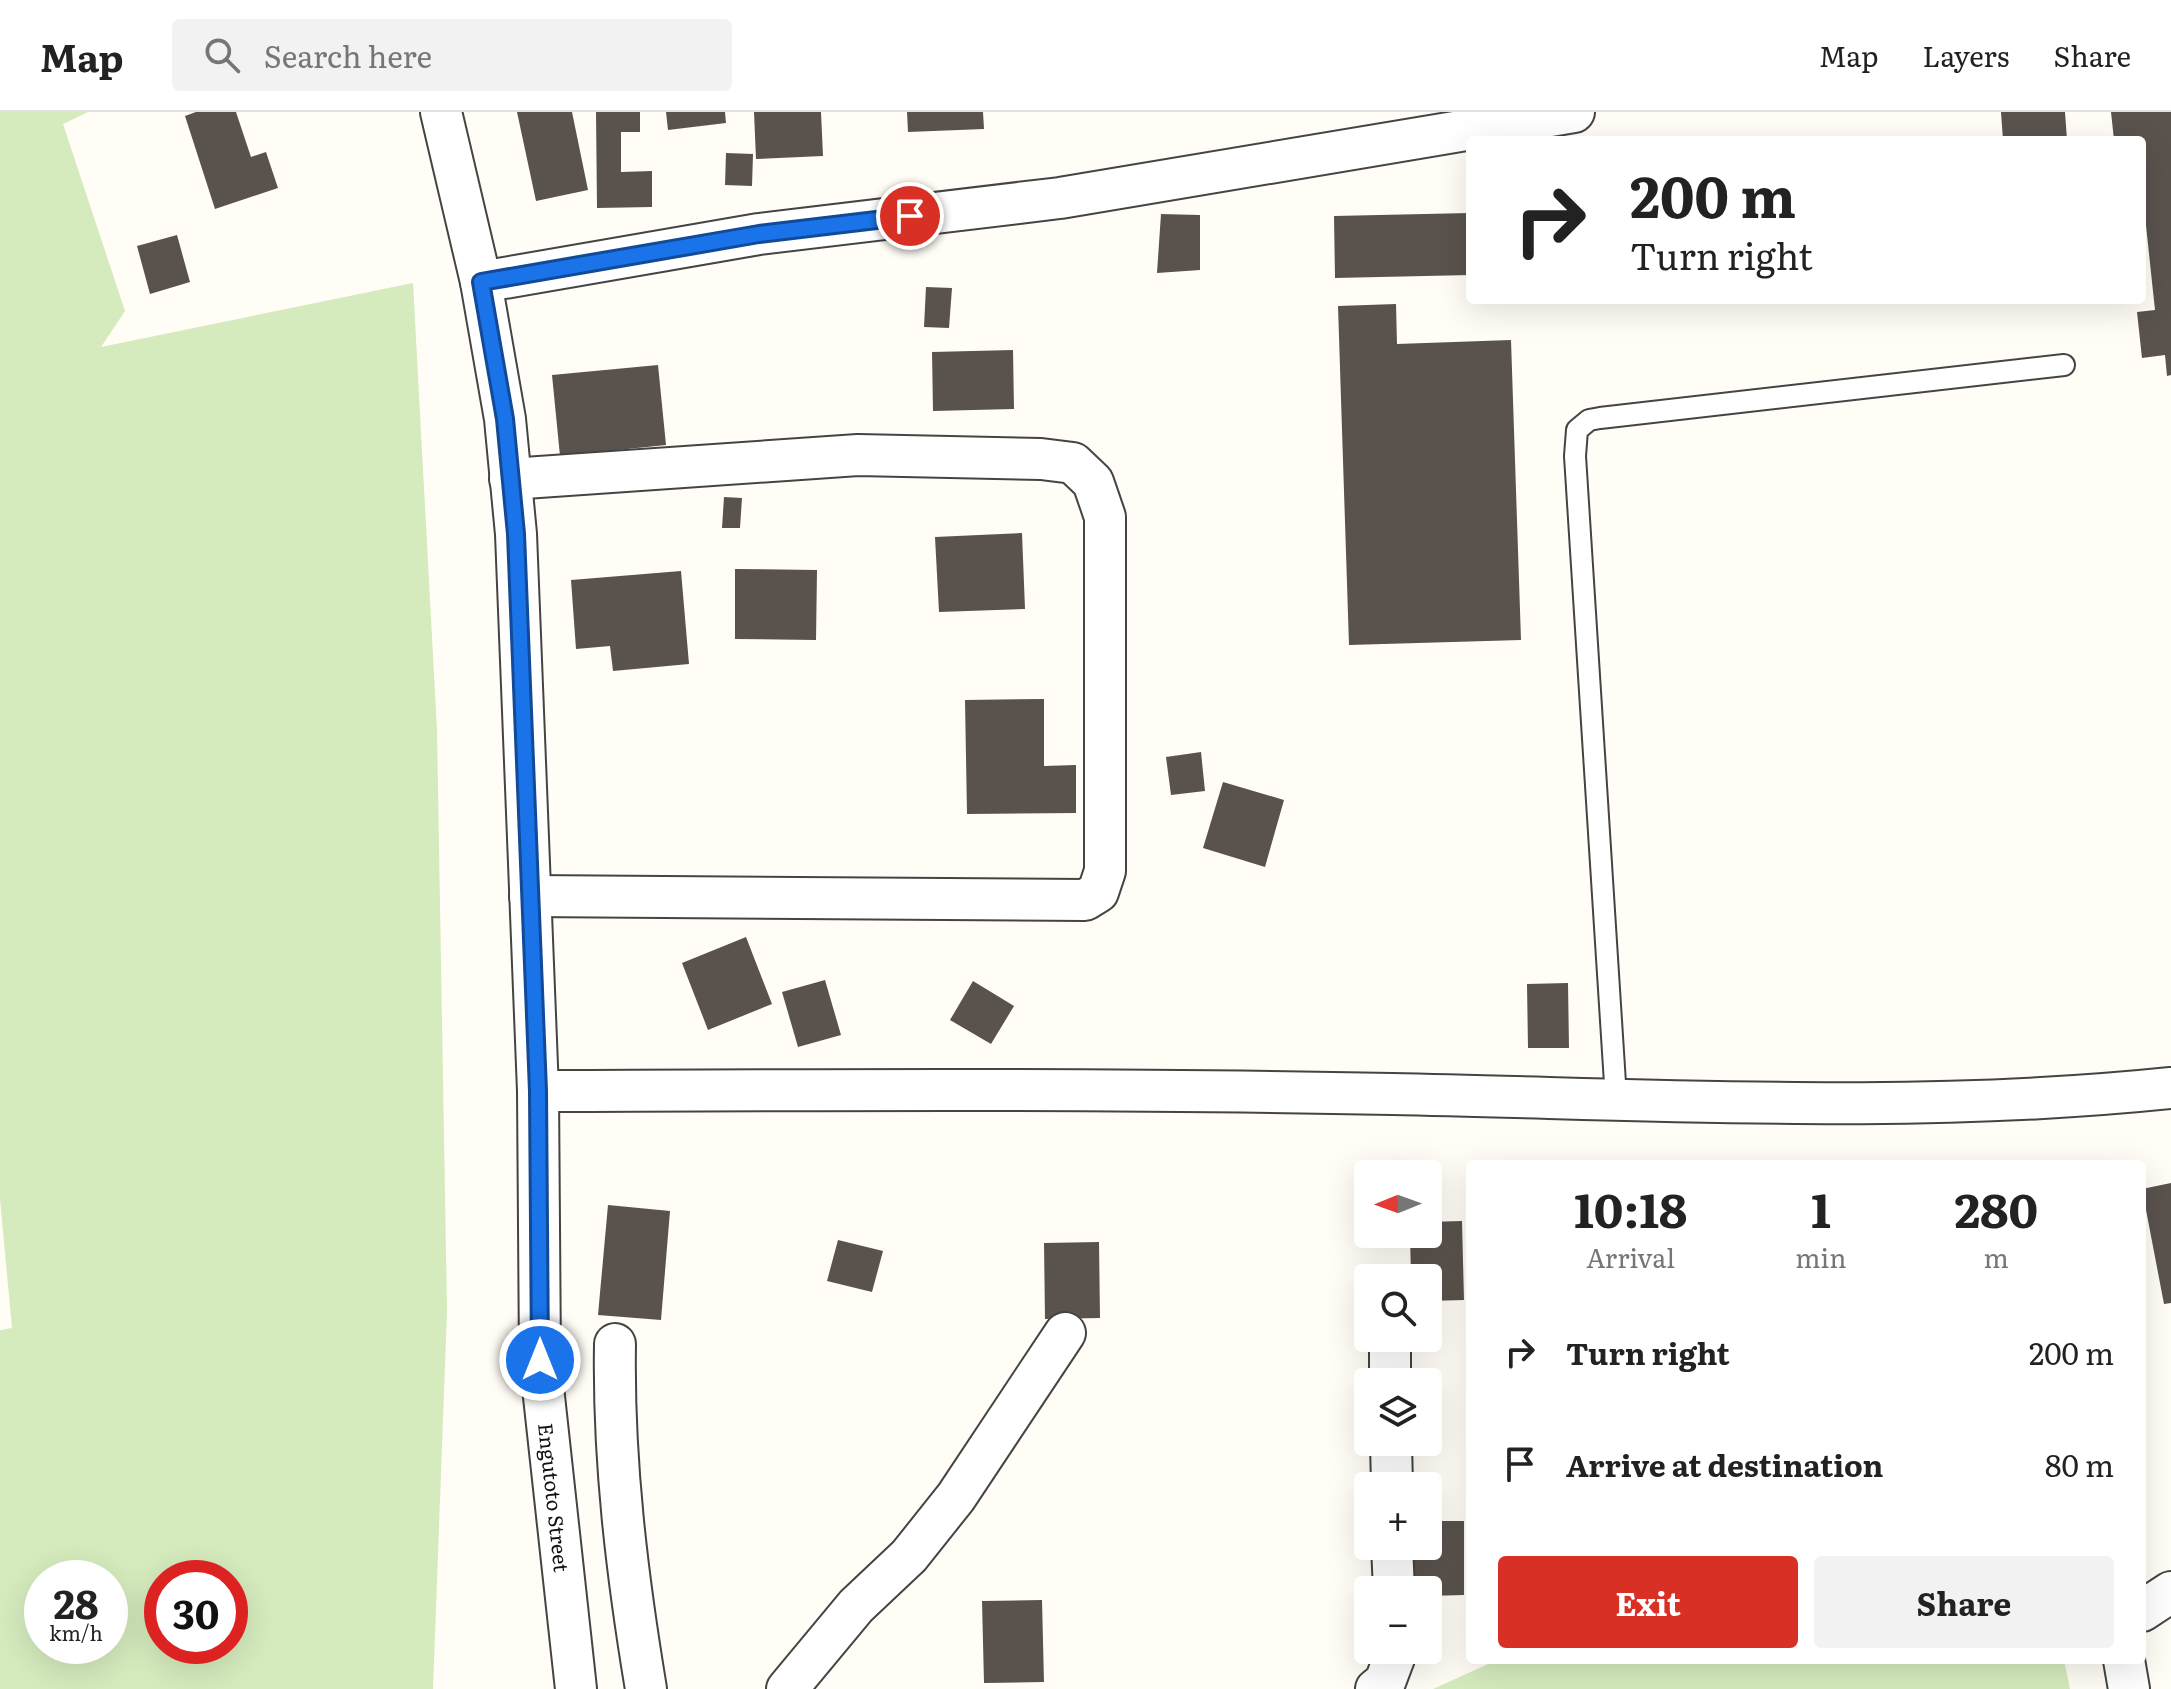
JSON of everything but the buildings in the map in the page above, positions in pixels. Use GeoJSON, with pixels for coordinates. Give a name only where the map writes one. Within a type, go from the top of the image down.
{"type":"FeatureCollection","features":[{"type":"Feature","properties":{"kind":"street","name":"Engutoto Street"},"geometry":{"type":"LineString","coordinates":[[441,112],[481,282],[505,419],[538,1091],[540,1360],[576,1689]]}},
{"type":"Feature","properties":{"kind":"street"},"geometry":{"type":"LineString","coordinates":[[481,282],[759,234],[1060,198],[1574,112]]}},
{"type":"Feature","properties":{"kind":"street"},"geometry":{"type":"LineString","coordinates":[[510,479],[858,455],[1041,459],[1073,463],[1093,482],[1105,517],[1105,871],[1098,892],[1085,900],[530,896]]}},
{"type":"Feature","properties":{"kind":"street"},"geometry":{"type":"LineString","coordinates":[[538,1091],[1121,1088],[1837,1102],[2096,1096],[2171,1088]]}},
{"type":"Feature","properties":{"kind":"street"},"geometry":{"type":"LineString","coordinates":[[787,1689],[856,1606],[909,1556],[928,1533],[1065,1333]]}},
{"type":"Feature","properties":{"kind":"street"},"geometry":{"type":"LineString","coordinates":[[615,1344],[613,1418],[620,1503],[646,1689]]}},
{"type":"Feature","properties":{"kind":"street"},"geometry":{"type":"LineString","coordinates":[[2146,1608],[2171,1592]]}},
{"type":"Feature","properties":{"kind":"street"},"geometry":{"type":"LineString","coordinates":[[1376,1689],[1385,1682],[1392,1664]]}},
{"type":"Feature","properties":{"kind":"street"},"geometry":{"type":"LineString","coordinates":[[2125,1664],[2129,1689]]}},
{"type":"Feature","properties":{"kind":"lane"},"geometry":{"type":"LineString","coordinates":[[1616,1099],[1575,456],[1577,430],[1589,420],[1600,418],[2064,365]]}},
{"type":"Feature","properties":{"kind":"green space"},"geometry":{"type":"Polygon","coordinates":[[[0,112],[88,112],[63,124],[125,311],[101,347],[413,283],[437,730],[447,1311],[433,1689],[0,1689],[0,1330],[12,1328],[0,1199],[0,112]]]}},
{"type":"Feature","properties":{"kind":"green space"},"geometry":{"type":"Polygon","coordinates":[[[1488,1664],[2065,1664],[2070,1689],[1433,1689],[1488,1664]]]}},
{"type":"Feature","properties":{"kind":"route"},"geometry":{"type":"LineString","coordinates":[[540,1360],[538,1091],[516,534],[505,419],[481,282],[759,234],[910,216]]}}]}
